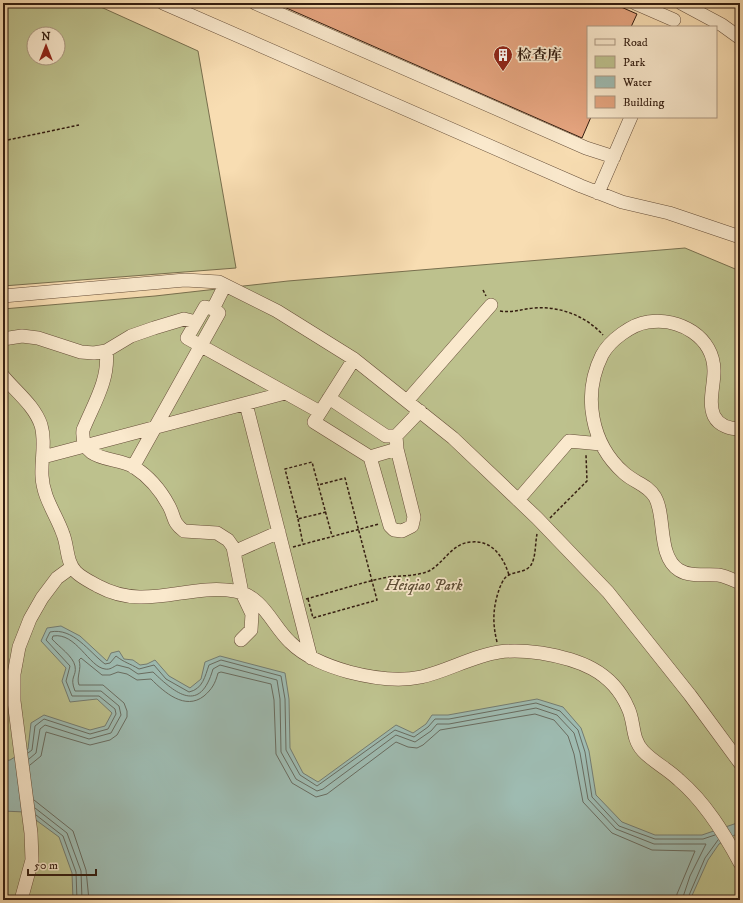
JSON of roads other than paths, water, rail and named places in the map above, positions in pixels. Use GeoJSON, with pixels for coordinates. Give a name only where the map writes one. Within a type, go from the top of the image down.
{"type":"FeatureCollection","features":[{"type":"Feature","properties":{"kind":"street"},"geometry":{"type":"LineString","coordinates":[[163,3],[622,202],[669,213],[740,237]]}},
{"type":"Feature","properties":{"kind":"street"},"geometry":{"type":"LineString","coordinates":[[255,3],[586,148],[614,157]]}},
{"type":"Feature","properties":{"kind":"street"},"geometry":{"type":"LineString","coordinates":[[634,3],[672,24],[682,3],[722,25],[740,38]]}},
{"type":"Feature","properties":{"kind":"street"},"geometry":{"type":"LineString","coordinates":[[598,192],[631,118]]}},
{"type":"Feature","properties":{"kind":"street"},"geometry":{"type":"LineString","coordinates":[[3,296],[185,280],[214,281],[277,311],[354,359],[453,438],[518,500],[608,592],[690,695],[740,763]]}},
{"type":"Feature","properties":{"kind":"street"},"geometry":{"type":"LineString","coordinates":[[214,309],[225,285]]}},
{"type":"Feature","properties":{"kind":"street"},"geometry":{"type":"LineString","coordinates":[[407,401],[491,305]]}},
{"type":"Feature","properties":{"kind":"street"},"geometry":{"type":"LineString","coordinates":[[133,467],[201,346],[219,313],[214,309],[205,307],[187,338],[201,346],[285,393],[320,412]]}},
{"type":"Feature","properties":{"kind":"street"},"geometry":{"type":"LineString","coordinates":[[3,339],[22,336],[38,338],[81,352],[106,351],[131,336],[154,328],[184,319],[196,322]]}},
{"type":"Feature","properties":{"kind":"street"},"geometry":{"type":"LineString","coordinates":[[740,429],[732,429],[726,426],[717,421],[714,415],[712,402],[714,380],[713,362],[708,350],[694,332],[674,323],[649,321],[629,330],[611,344],[603,354],[593,389],[592,417],[596,435],[614,463],[626,475],[643,484],[655,497],[660,515],[662,533],[672,563],[678,570],[686,574],[718,575],[740,583]]}},
{"type":"Feature","properties":{"kind":"street"},"geometry":{"type":"LineString","coordinates":[[106,351],[106,375],[83,430],[82,440],[85,446],[97,456],[133,467],[162,493],[178,527],[184,531],[217,533],[228,540],[233,547],[242,593],[252,614],[251,630],[241,640]]}},
{"type":"Feature","properties":{"kind":"street"},"geometry":{"type":"LineString","coordinates":[[329,398],[391,436],[396,449],[414,517],[412,526],[402,531],[394,530],[388,522],[370,457],[314,422],[320,412],[354,359]]}},
{"type":"Feature","properties":{"kind":"street"},"geometry":{"type":"LineString","coordinates":[[3,376],[23,397],[37,416],[43,436],[42,474],[45,496],[62,532],[72,567],[77,573],[112,593],[128,598],[221,590],[248,594],[257,601],[288,641],[311,658],[348,672],[373,677],[396,679],[419,677],[500,652],[527,651],[567,657],[587,664],[610,682],[629,709],[635,738],[638,745],[645,753],[681,781],[699,800],[730,844],[740,863]]}},
{"type":"Feature","properties":{"kind":"street"},"geometry":{"type":"LineString","coordinates":[[43,457],[285,393]]}},
{"type":"Feature","properties":{"kind":"street"},"geometry":{"type":"LineString","coordinates":[[246,404],[283,549],[302,600],[311,658]]}},
{"type":"Feature","properties":{"kind":"street"},"geometry":{"type":"LineString","coordinates":[[370,457],[391,436],[420,411]]}},
{"type":"Feature","properties":{"kind":"street"},"geometry":{"type":"LineString","coordinates":[[518,500],[569,441],[601,444]]}},
{"type":"Feature","properties":{"kind":"street"},"geometry":{"type":"LineString","coordinates":[[370,457],[396,449]]}},
{"type":"Feature","properties":{"kind":"street"},"geometry":{"type":"LineString","coordinates":[[234,552],[279,532]]}},
{"type":"Feature","properties":{"kind":"street"},"geometry":{"type":"LineString","coordinates":[[21,900],[32,860],[31,833],[9,695],[19,647],[30,619],[42,598],[57,578],[72,567]]}},
{"type":"Feature","properties":{"kind":"water"},"geometry":{"type":"Polygon","coordinates":[[[61,626],[80,636],[107,661],[111,653],[119,651],[124,659],[133,660],[140,665],[147,664],[155,660],[169,676],[190,688],[201,679],[205,662],[220,656],[285,673],[289,699],[290,748],[303,773],[318,782],[396,725],[413,733],[426,724],[432,715],[448,715],[537,699],[563,707],[581,728],[589,751],[596,795],[622,822],[655,835],[702,835],[740,822],[740,832],[719,844],[708,860],[690,900],[73,900],[72,873],[59,837],[25,812],[3,811],[3,761],[10,760],[28,749],[31,723],[44,715],[90,730],[105,726],[112,713],[97,699],[70,702],[62,681],[66,668],[41,641],[47,628],[61,626]]]}},
{"type":"Feature","properties":{"kind":"place","name":"检查库"},"geometry":{"type":"Point","coordinates":[503,72]}},
{"type":"Feature","properties":{"kind":"park label","name":"Heiqiao Park"},"geometry":{"type":"Point","coordinates":[424,585]}}]}
